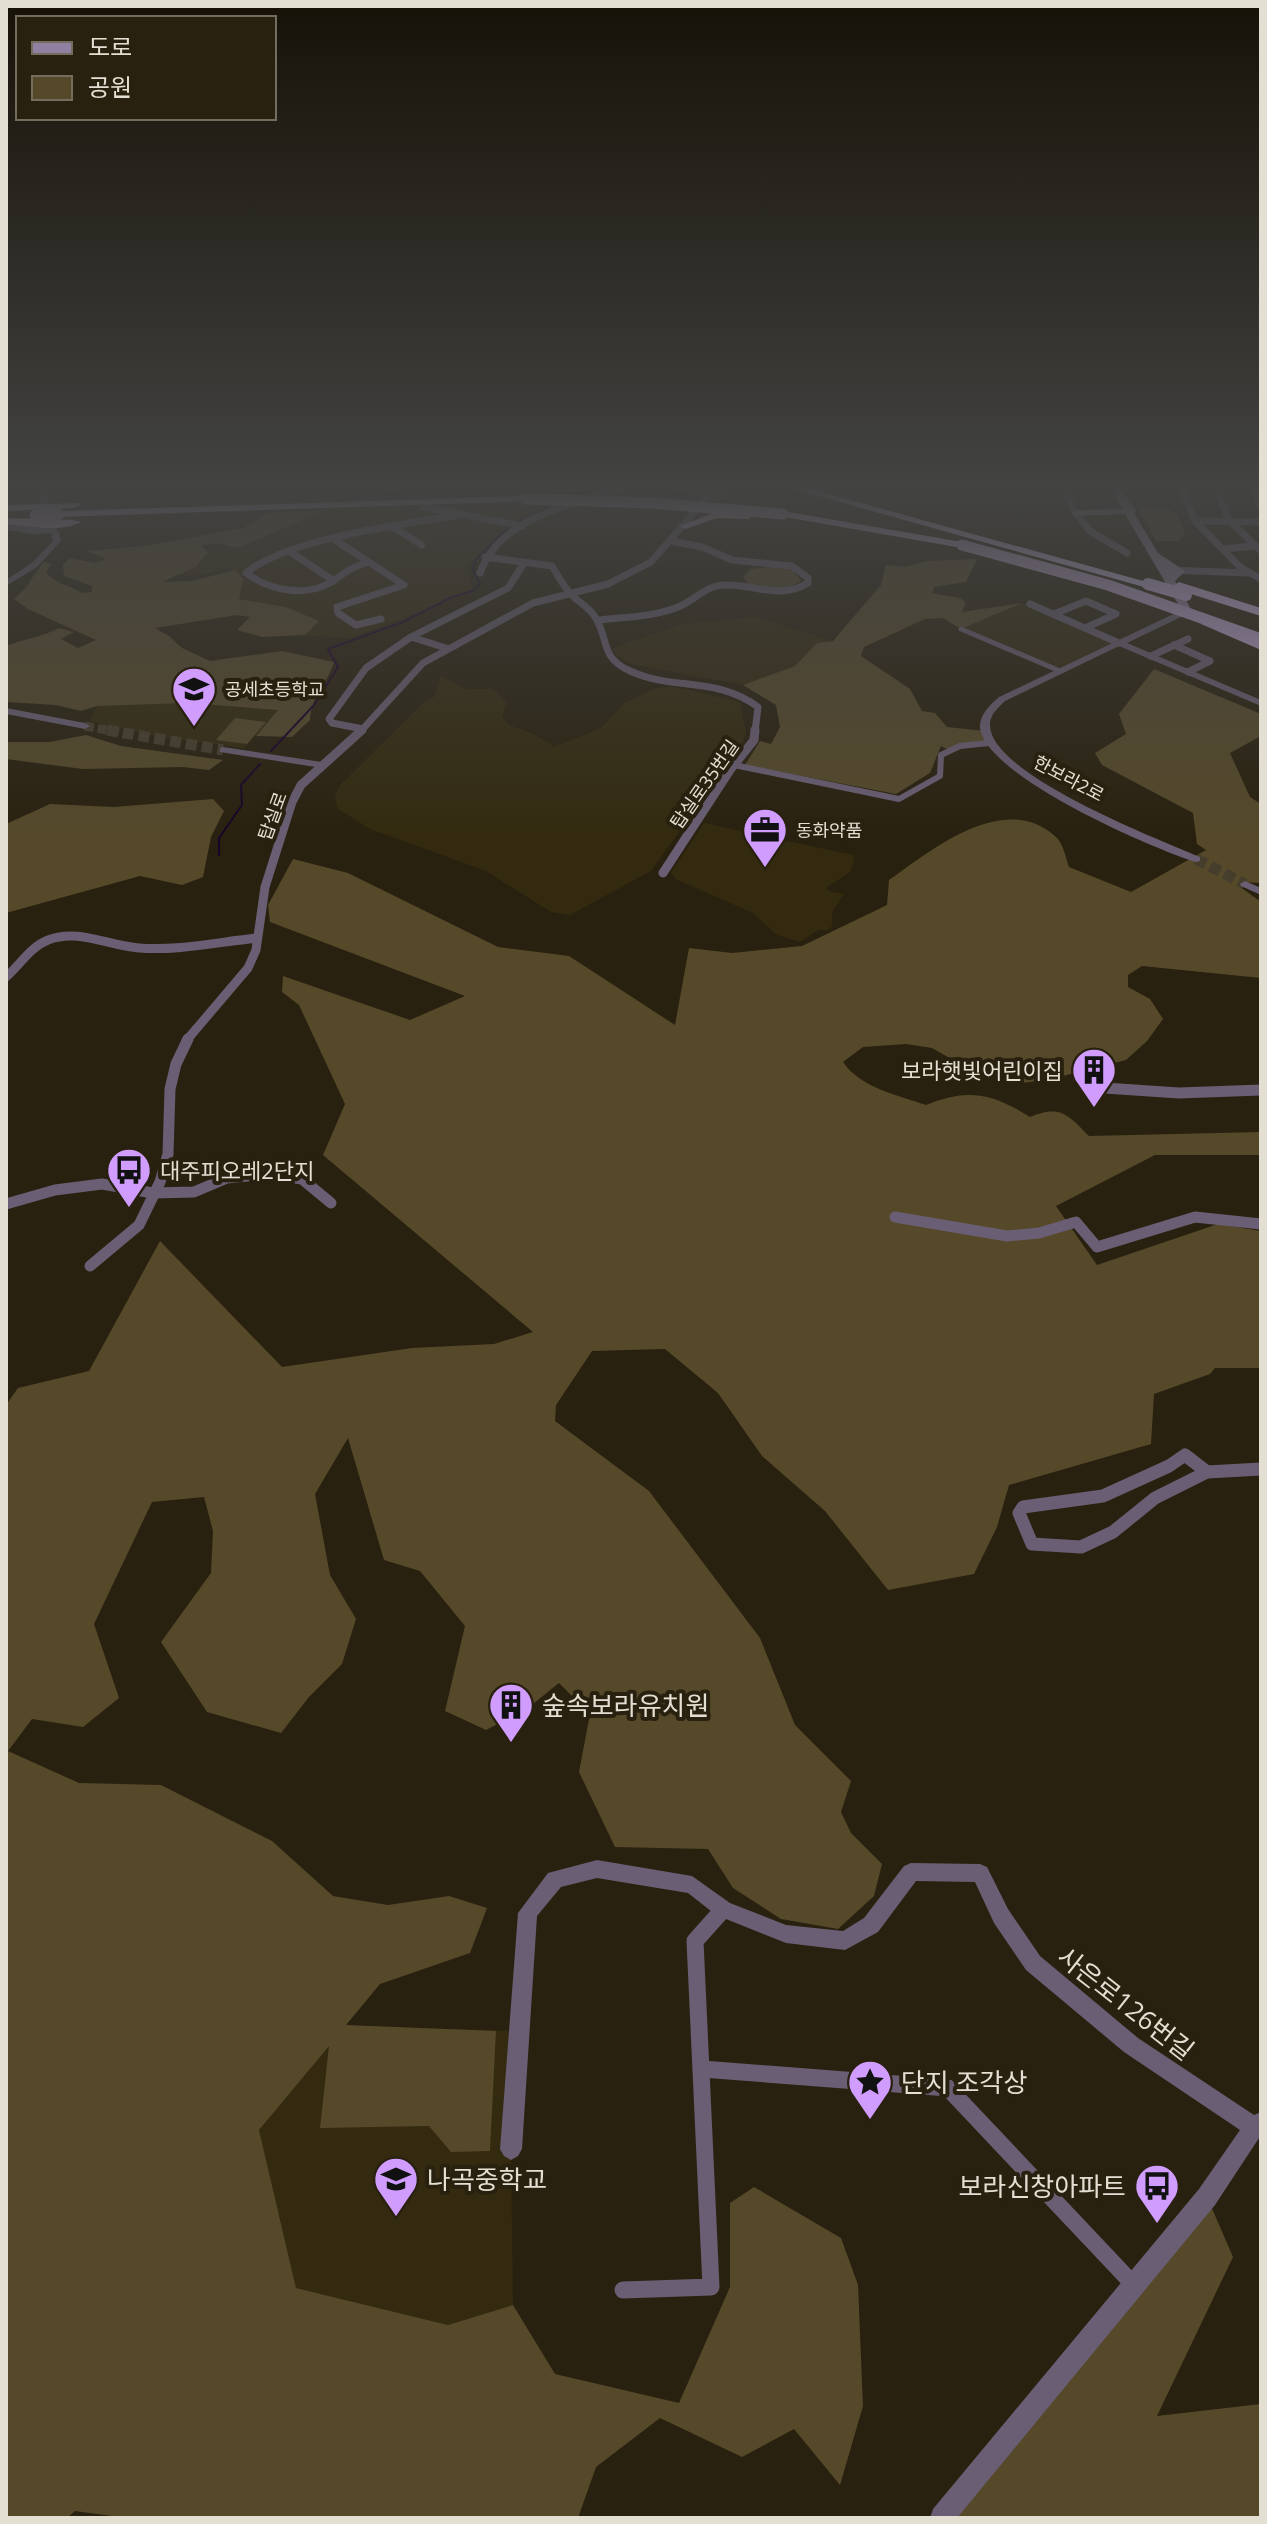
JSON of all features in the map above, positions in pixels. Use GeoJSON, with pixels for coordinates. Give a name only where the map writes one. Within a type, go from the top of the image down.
{"type":"FeatureCollection","features":[{"type":"Feature","properties":{"kind":"highway"},"geometry":{"type":"LineString","coordinates":[[1155,603],[1261,643]]}},
{"type":"Feature","properties":{"kind":"highway"},"geometry":{"type":"LineString","coordinates":[[1191,603],[1261,643]]}},
{"type":"Feature","properties":{"kind":"highway"},"geometry":{"type":"LineString","coordinates":[[1194,603],[1261,632]]}},
{"type":"Feature","properties":{"kind":"highway"},"geometry":{"type":"LineString","coordinates":[[1207,603],[1261,615]]}},
{"type":"Feature","properties":{"kind":"street"},"geometry":{"type":"LineString","coordinates":[[350,603],[337,607],[338,613],[356,625],[381,619]]}},
{"type":"Feature","properties":{"kind":"street"},"geometry":{"type":"LineString","coordinates":[[363,729],[332,723],[329,719],[366,668],[391,648],[479,603]]}},
{"type":"Feature","properties":{"kind":"street","name":"탑실로"},"geometry":{"type":"LineString","coordinates":[[90,1266],[139,1225],[166,1162],[170,1089],[176,1064],[186,1041],[202,1019],[248,968],[257,938],[265,887],[292,802],[301,785],[363,729],[413,671],[446,648],[534,603]]}},
{"type":"Feature","properties":{"kind":"street","name":"탑실로35번길"},"geometry":{"type":"LineString","coordinates":[[580,603],[598,620],[605,650],[614,662],[632,672],[730,689],[746,695],[758,707],[754,740],[663,873]]}},
{"type":"Feature","properties":{"kind":"street"},"geometry":{"type":"LineString","coordinates":[[598,620],[660,612],[685,603]]}},
{"type":"Feature","properties":{"kind":"street"},"geometry":{"type":"LineString","coordinates":[[1054,614],[1082,603]]}},
{"type":"Feature","properties":{"kind":"street"},"geometry":{"type":"LineString","coordinates":[[1085,628],[1116,614],[1090,603]]}},
{"type":"Feature","properties":{"kind":"street"},"geometry":{"type":"LineString","coordinates":[[734,765],[899,799],[940,776],[941,755],[960,746],[989,743],[985,731],[991,709],[1002,699],[1119,643],[1173,603]]}},
{"type":"Feature","properties":{"kind":"street"},"geometry":{"type":"LineString","coordinates":[[1030,604],[1261,703]]}},
{"type":"Feature","properties":{"kind":"street"},"geometry":{"type":"LineString","coordinates":[[961,629],[1060,671]]}},
{"type":"Feature","properties":{"kind":"street"},"geometry":{"type":"LineString","coordinates":[[411,637],[446,648]]}},
{"type":"Feature","properties":{"kind":"street"},"geometry":{"type":"LineString","coordinates":[[1151,656],[1188,639]]}},
{"type":"Feature","properties":{"kind":"street"},"geometry":{"type":"LineString","coordinates":[[1174,645],[1210,661],[1188,672]]}},
{"type":"Feature","properties":{"kind":"street"},"geometry":{"type":"LineString","coordinates":[[6,711],[85,726]]}},
{"type":"Feature","properties":{"kind":"street","name":"한보라2로"},"geometry":{"type":"LineString","coordinates":[[989,743],[1014,769],[1030,780],[1196,859]]}},
{"type":"Feature","properties":{"kind":"street"},"geometry":{"type":"LineString","coordinates":[[223,750],[322,765]]}},
{"type":"Feature","properties":{"kind":"street"},"geometry":{"type":"LineString","coordinates":[[1245,884],[1261,892]]}},
{"type":"Feature","properties":{"kind":"street"},"geometry":{"type":"LineString","coordinates":[[6,977],[18,968],[32,950],[48,940],[62,937],[96,937],[140,948],[257,938]]}},
{"type":"Feature","properties":{"kind":"street"},"geometry":{"type":"LineString","coordinates":[[1090,1087],[1179,1093],[1261,1090]]}},
{"type":"Feature","properties":{"kind":"street"},"geometry":{"type":"LineString","coordinates":[[6,1204],[102,1184],[153,1193],[194,1192],[227,1178],[267,1174],[302,1179],[331,1203]]}},
{"type":"Feature","properties":{"kind":"street"},"geometry":{"type":"LineString","coordinates":[[895,1217],[1007,1236],[1039,1233],[1076,1222],[1097,1247],[1195,1217],[1261,1224]]}},
{"type":"Feature","properties":{"kind":"street"},"geometry":{"type":"LineString","coordinates":[[1207,1472],[1185,1455],[1169,1466],[1103,1496],[1023,1507],[1019,1513],[1032,1544],[1081,1547],[1113,1532],[1155,1498],[1207,1472],[1261,1469]]}},
{"type":"Feature","properties":{"kind":"street","name":"사은로126번길"},"geometry":{"type":"LineString","coordinates":[[511,2149],[528,1913],[555,1879],[597,1869],[692,1885],[723,1909],[786,1934],[845,1941],[871,1925],[911,1872],[980,1873],[1001,1916],[1033,1963],[1131,2045],[1258,2124]]}},
{"type":"Feature","properties":{"kind":"street"},"geometry":{"type":"LineString","coordinates":[[623,2290],[711,2287],[695,1941],[723,1909]]}},
{"type":"Feature","properties":{"kind":"street"},"geometry":{"type":"LineString","coordinates":[[702,2069],[948,2088],[1134,2285]]}},
{"type":"Feature","properties":{"kind":"street"},"geometry":{"type":"LineString","coordinates":[[942,2518],[1207,2197],[1258,2124]]}},
{"type":"Feature","properties":{"kind":"shaded area"},"geometry":{"type":"Polygon","coordinates":[[[253,603],[440,603],[348,639],[305,635],[318,621],[253,603]]]}},
{"type":"Feature","properties":{"kind":"shaded area"},"geometry":{"type":"Polygon","coordinates":[[[1022,603],[1119,643],[1060,671],[961,629],[1022,603]]]}},
{"type":"Feature","properties":{"kind":"shaded area"},"geometry":{"type":"Polygon","coordinates":[[[755,617],[833,641],[817,643],[795,666],[743,685],[631,664],[616,655],[612,648],[684,624],[755,617]]]}},
{"type":"Feature","properties":{"kind":"shaded area"},"geometry":{"type":"Polygon","coordinates":[[[441,676],[466,689],[493,689],[507,703],[502,717],[509,725],[536,735],[554,747],[601,728],[624,703],[654,689],[671,686],[740,702],[746,732],[741,746],[651,871],[570,915],[551,912],[486,871],[370,829],[337,808],[335,795],[340,785],[424,702],[435,696],[441,676]]]}},
{"type":"Feature","properties":{"kind":"shaded area","name":"공세초등학교"},"geometry":{"type":"Polygon","coordinates":[[[188,703],[280,710],[244,748],[161,737],[90,721],[97,706],[188,703]]]}},
{"type":"Feature","properties":{"kind":"shaded area"},"geometry":{"type":"Polygon","coordinates":[[[704,823],[853,855],[850,872],[826,888],[844,894],[832,912],[832,926],[828,930],[818,930],[800,942],[777,935],[753,913],[675,879],[671,872],[704,823]]]}},
{"type":"Feature","properties":{"kind":"shaded area","name":"나곡중학교"},"geometry":{"type":"Polygon","coordinates":[[[345,2026],[520,2031],[511,2149],[513,2305],[448,2325],[296,2288],[259,2130],[345,2026]]]}},
{"type":"Feature","properties":{"kind":"green space"},"geometry":{"type":"Polygon","coordinates":[[[19,603],[261,603],[286,607],[319,621],[305,635],[262,637],[237,630],[250,617],[237,615],[155,628],[182,648],[210,661],[282,651],[334,662],[313,703],[310,720],[292,737],[256,736],[278,710],[188,703],[97,706],[81,711],[56,705],[6,702],[6,646],[59,628],[74,632],[61,639],[78,648],[96,640],[19,603]]]}},
{"type":"Feature","properties":{"kind":"green space"},"geometry":{"type":"Polygon","coordinates":[[[866,603],[966,603],[962,612],[1022,603],[961,629],[943,618],[925,619],[864,647],[861,656],[910,689],[922,711],[935,713],[947,727],[985,731],[989,743],[950,751],[941,746],[930,773],[896,794],[745,765],[760,741],[771,744],[780,727],[776,705],[743,685],[795,666],[817,643],[833,641],[866,603]]]}},
{"type":"Feature","properties":{"kind":"green space"},"geometry":{"type":"Polygon","coordinates":[[[1154,669],[1261,714],[1261,736],[1230,753],[1250,797],[1261,804],[1261,883],[1240,882],[1239,886],[1261,902],[1261,978],[1142,966],[1128,975],[1128,987],[1150,999],[1163,1019],[1147,1041],[1126,1060],[1047,1080],[1021,1083],[981,1076],[932,1048],[906,1044],[863,1047],[843,1062],[870,1084],[926,1105],[955,1096],[991,1098],[1030,1117],[1049,1112],[1063,1114],[1089,1136],[1261,1132],[1261,1155],[1155,1155],[1056,1206],[1097,1265],[1218,1224],[1261,1231],[1261,1368],[1215,1368],[1210,1374],[1154,1394],[1151,1444],[1009,1485],[997,1527],[974,1574],[888,1590],[825,1511],[762,1456],[718,1393],[665,1349],[592,1351],[556,1405],[555,1421],[649,1491],[760,1638],[795,1725],[851,1781],[841,1812],[851,1833],[882,1864],[874,1896],[838,1929],[781,1919],[733,1888],[708,1849],[615,1847],[579,1772],[590,1714],[559,1683],[528,1708],[486,1730],[445,1711],[465,1626],[420,1571],[384,1560],[348,1438],[315,1494],[330,1575],[356,1619],[342,1664],[309,1697],[281,1733],[207,1712],[161,1642],[211,1573],[213,1531],[204,1497],[152,1502],[94,1624],[119,1698],[83,1727],[32,1719],[8,1751],[79,1783],[161,1785],[272,1841],[333,1896],[388,1905],[449,1896],[487,1908],[470,1953],[380,1984],[346,2025],[496,2031],[490,2151],[451,2152],[429,2126],[320,2128],[329,2046],[259,2130],[296,2288],[448,2325],[513,2305],[555,2374],[679,2403],[730,2287],[730,2203],[754,2187],[841,2238],[858,2285],[863,2406],[840,2485],[794,2429],[742,2457],[660,2418],[596,2467],[578,2518],[127,2518],[75,2511],[67,2518],[6,2518],[6,1405],[18,1388],[89,1371],[160,1241],[282,1367],[412,1348],[494,1344],[533,1332],[323,1155],[345,1104],[299,1005],[282,992],[283,976],[410,1020],[465,996],[270,922],[268,905],[293,859],[348,873],[498,947],[569,956],[675,1025],[689,948],[732,953],[802,946],[887,905],[889,880],[926,853],[970,829],[1015,820],[1037,824],[1057,838],[1069,867],[1131,892],[1206,850],[1197,844],[1193,813],[1102,765],[1095,753],[1126,734],[1119,714],[1154,669]]]}},
{"type":"Feature","properties":{"kind":"green space"},"geometry":{"type":"Polygon","coordinates":[[[235,718],[266,722],[247,744],[216,740],[235,718]]]}},
{"type":"Feature","properties":{"kind":"green space"},"geometry":{"type":"Polygon","coordinates":[[[86,735],[121,746],[223,760],[209,770],[183,767],[83,769],[6,759],[6,742],[50,742],[86,735]]]}},
{"type":"Feature","properties":{"kind":"green space"},"geometry":{"type":"Polygon","coordinates":[[[213,799],[224,811],[211,837],[203,877],[182,885],[140,876],[6,913],[6,824],[50,804],[114,807],[213,799]]]}},
{"type":"Feature","properties":{"kind":"green space"},"geometry":{"type":"Polygon","coordinates":[[[1207,2197],[1233,2257],[1157,2416],[1261,2404],[1261,2518],[950,2518],[1207,2197]]]}},
{"type":"Feature","properties":{"kind":"waterway"},"geometry":{"type":"LineString","coordinates":[[271,751],[314,705],[338,667],[328,649],[403,622],[441,603]]}},
{"type":"Feature","properties":{"kind":"waterway"},"geometry":{"type":"LineString","coordinates":[[219,855],[219,838],[242,805],[241,785],[260,764]]}},
{"type":"Feature","properties":{"kind":"tunnel"},"geometry":{"type":"LineString","coordinates":[[85,726],[119,732]]}},
{"type":"Feature","properties":{"kind":"tunnel"},"geometry":{"type":"LineString","coordinates":[[107,730],[223,750]]}},
{"type":"Feature","properties":{"kind":"tunnel"},"geometry":{"type":"LineString","coordinates":[[1196,859],[1245,884]]}},
{"type":"Feature","properties":{"kind":"place","name":"공세초등학교"},"geometry":{"type":"Point","coordinates":[194,728]}},
{"type":"Feature","properties":{"kind":"place","name":"동화약품"},"geometry":{"type":"Point","coordinates":[765,869]}},
{"type":"Feature","properties":{"kind":"place","name":"보라햇빛어린이집"},"geometry":{"type":"Point","coordinates":[1094,1109]}},
{"type":"Feature","properties":{"kind":"place","name":"대주피오레2단지"},"geometry":{"type":"Point","coordinates":[129,1209]}},
{"type":"Feature","properties":{"kind":"place","name":"숲속보라유치원"},"geometry":{"type":"Point","coordinates":[511,1744]}},
{"type":"Feature","properties":{"kind":"place","name":"단지 조각상"},"geometry":{"type":"Point","coordinates":[870,2121]}},
{"type":"Feature","properties":{"kind":"place","name":"나곡중학교"},"geometry":{"type":"Point","coordinates":[396,2218]}},
{"type":"Feature","properties":{"kind":"place","name":"보라신창아파트"},"geometry":{"type":"Point","coordinates":[1157,2225]}}]}
